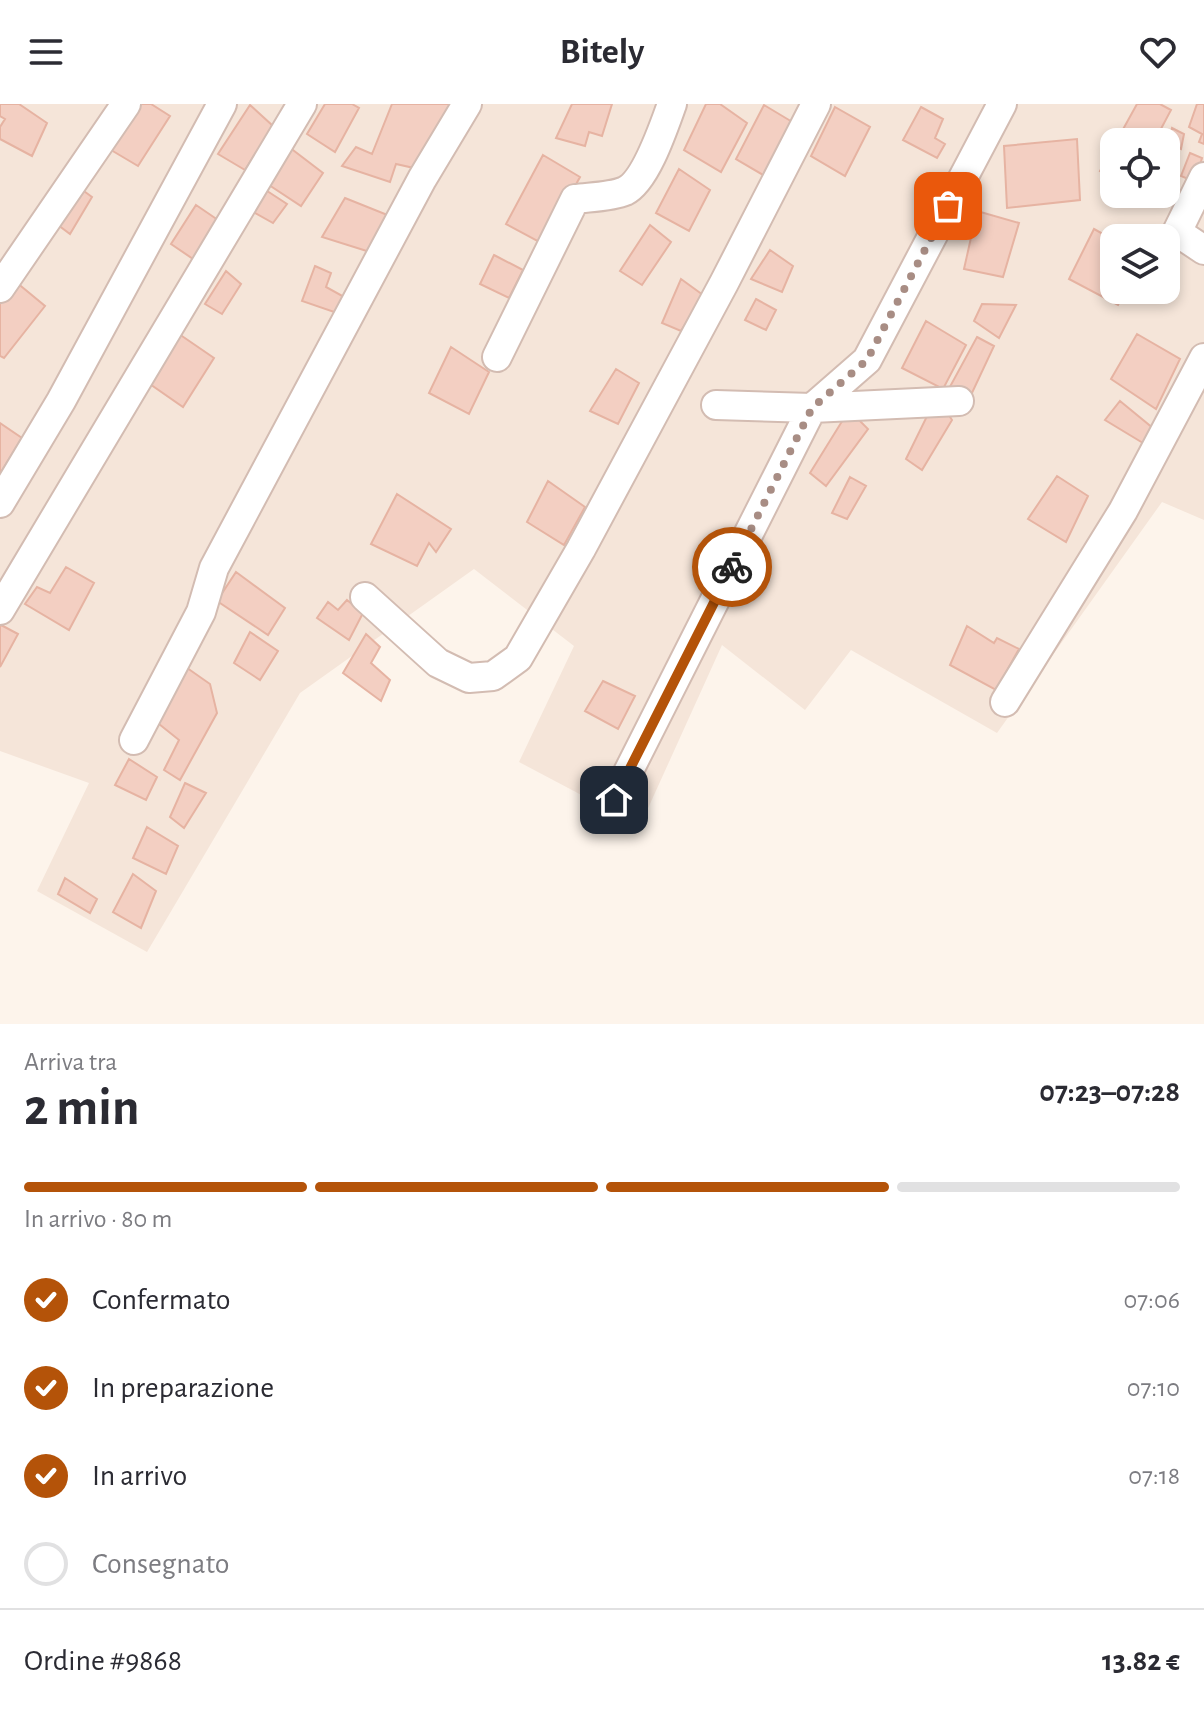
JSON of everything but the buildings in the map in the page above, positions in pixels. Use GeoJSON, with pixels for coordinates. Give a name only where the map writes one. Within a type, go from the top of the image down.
{"type":"FeatureCollection","features":[{"type":"Feature","properties":{"kind":"lane"},"geometry":{"type":"LineString","coordinates":[[0,288],[126,104]]}},
{"type":"Feature","properties":{"kind":"lane"},"geometry":{"type":"LineString","coordinates":[[0,503],[61,401],[222,104]]}},
{"type":"Feature","properties":{"kind":"lane"},"geometry":{"type":"LineString","coordinates":[[0,610],[302,104]]}},
{"type":"Feature","properties":{"kind":"lane"},"geometry":{"type":"LineString","coordinates":[[134,740],[201,612],[214,568],[422,179],[467,104]]}},
{"type":"Feature","properties":{"kind":"lane"},"geometry":{"type":"LineString","coordinates":[[497,357],[575,199],[623,192],[636,184],[663,130],[672,104]]}},
{"type":"Feature","properties":{"kind":"lane"},"geometry":{"type":"LineString","coordinates":[[365,597],[438,663],[469,678],[493,676],[518,658],[589,535],[816,104]]}},
{"type":"Feature","properties":{"kind":"lane"},"geometry":{"type":"LineString","coordinates":[[614,800],[812,408],[867,360],[1002,104]]}},
{"type":"Feature","properties":{"kind":"lane"},"geometry":{"type":"LineString","coordinates":[[1204,177],[1177,232],[1204,250]]}},
{"type":"Feature","properties":{"kind":"lane"},"geometry":{"type":"LineString","coordinates":[[1005,702],[1123,511],[1204,358]]}},
{"type":"Feature","properties":{"kind":"lane"},"geometry":{"type":"LineString","coordinates":[[716,405],[812,408],[959,401]]}},
{"type":"Feature","properties":{"kind":"shaded area"},"geometry":{"type":"Polygon","coordinates":[[[0,104],[1204,104],[1204,520],[1162,502],[997,733],[851,650],[805,710],[722,645],[640,826],[519,762],[574,646],[474,569],[300,693],[147,952],[37,891],[89,783],[0,751],[0,104]]]}},
{"type":"Feature","properties":{"kind":"way so far"},"geometry":{"type":"LineString","coordinates":[[732,567],[812,408],[867,360],[948,206]]}},
{"type":"Feature","properties":{"kind":"route"},"geometry":{"type":"LineString","coordinates":[[614,800],[732,567]]}}]}
